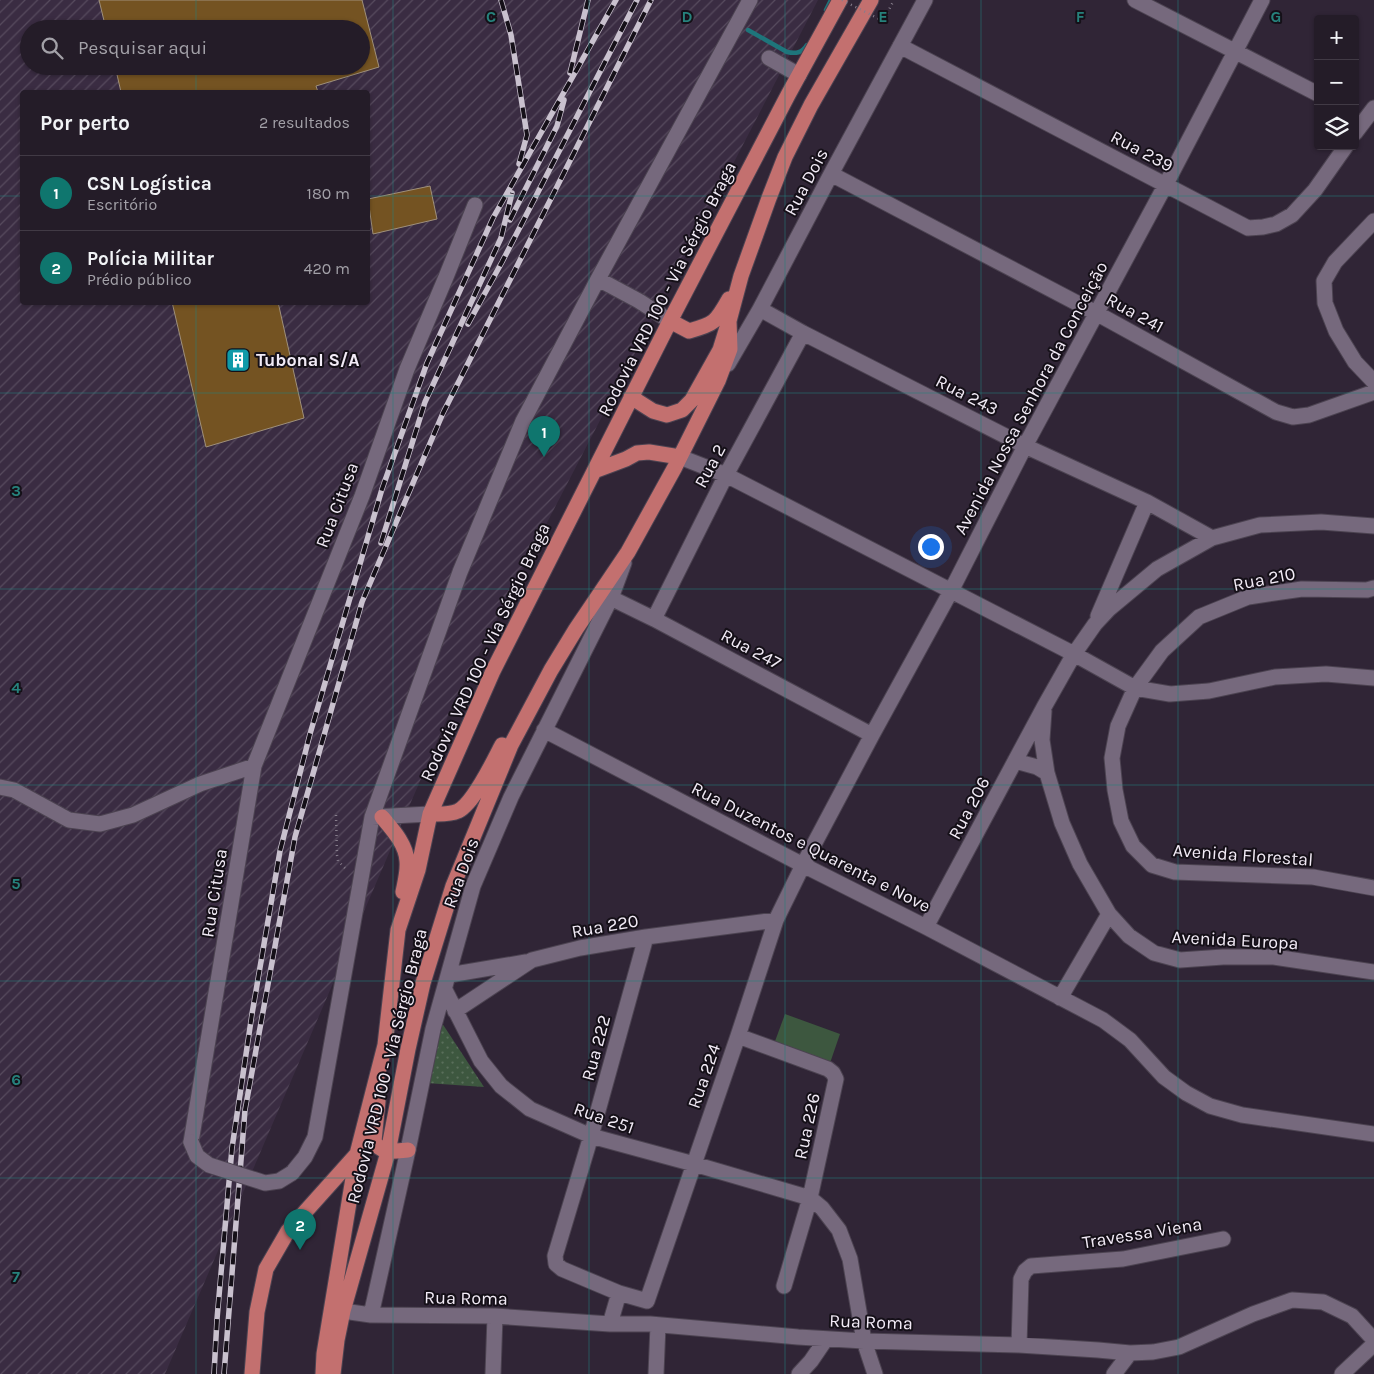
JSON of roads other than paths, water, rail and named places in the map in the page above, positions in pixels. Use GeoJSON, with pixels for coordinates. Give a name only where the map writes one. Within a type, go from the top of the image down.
{"type":"FeatureCollection","features":[{"type":"Feature","properties":{"kind":"main road","name":"Rodovia VRD 100 - Via Sérgio Braga"},"geometry":{"type":"LineString","coordinates":[[323,1374],[324,1354],[357,1154],[384,1045],[398,930],[418,870],[430,814],[493,671],[631,397],[799,75],[841,0]]}},
{"type":"Feature","properties":{"kind":"main road"},"geometry":{"type":"LineString","coordinates":[[631,397],[653,411],[667,415],[682,410],[692,400],[720,350],[741,276],[790,146],[811,105],[871,0]]}},
{"type":"Feature","properties":{"kind":"main road"},"geometry":{"type":"LineString","coordinates":[[670,321],[689,331],[718,320],[741,276]]}},
{"type":"Feature","properties":{"kind":"main road","name":"Rodovia VRD 100 - Via Sérgio Braga"},"geometry":{"type":"LineString","coordinates":[[333,1374],[343,1311],[388,1152],[423,983],[453,886],[511,745],[551,670],[628,552],[680,457],[718,381],[730,349],[729,321]]}},
{"type":"Feature","properties":{"kind":"main road"},"geometry":{"type":"LineString","coordinates":[[594,471],[637,453],[649,452],[680,457]]}},
{"type":"Feature","properties":{"kind":"main road"},"geometry":{"type":"LineString","coordinates":[[430,814],[447,814],[459,810],[468,804],[522,709],[576,629]]}},
{"type":"Feature","properties":{"kind":"main road"},"geometry":{"type":"LineString","coordinates":[[377,817],[396,833],[403,845],[408,860],[398,930]]}},
{"type":"Feature","properties":{"kind":"main road"},"geometry":{"type":"LineString","coordinates":[[384,1045],[374,1141],[381,1149],[388,1152],[408,1150]]}},
{"type":"Feature","properties":{"kind":"main road"},"geometry":{"type":"LineString","coordinates":[[252,1374],[257,1312],[266,1269],[288,1231],[357,1154]]}},
{"type":"Feature","properties":{"kind":"street","name":"Rua Citusa"},"geometry":{"type":"LineString","coordinates":[[475,204],[407,369],[362,496],[254,766],[191,1142],[197,1156],[209,1165],[265,1182],[279,1181],[292,1173],[305,1157],[315,1137],[360,881],[377,817],[460,572],[523,421],[750,0]]}},
{"type":"Feature","properties":{"kind":"street","name":"Rua Dois"},"geometry":{"type":"LineString","coordinates":[[718,381],[760,309],[925,0]]}},
{"type":"Feature","properties":{"kind":"street"},"geometry":{"type":"LineString","coordinates":[[1135,0],[1314,92]]}},
{"type":"Feature","properties":{"kind":"street","name":"Avenida Nossa Senhora da Conceição"},"geometry":{"type":"LineString","coordinates":[[803,865],[951,591],[1025,446],[1166,184],[1262,0]]}},
{"type":"Feature","properties":{"kind":"street","name":"Rua 239"},"geometry":{"type":"LineString","coordinates":[[900,46],[1248,228],[1276,224],[1292,215],[1314,190],[1343,150]]}},
{"type":"Feature","properties":{"kind":"street"},"geometry":{"type":"LineString","coordinates":[[769,58],[799,75]]}},
{"type":"Feature","properties":{"kind":"street"},"geometry":{"type":"LineString","coordinates":[[1359,125],[1365,113]]}},
{"type":"Feature","properties":{"kind":"street","name":"Rua 241"},"geometry":{"type":"LineString","coordinates":[[831,174],[1096,313],[1276,412],[1293,417],[1309,415],[1374,392]]}},
{"type":"Feature","properties":{"kind":"street"},"geometry":{"type":"LineString","coordinates":[[1374,221],[1335,262],[1324,281],[1325,303],[1336,331],[1355,362],[1374,382]]}},
{"type":"Feature","properties":{"kind":"street"},"geometry":{"type":"LineString","coordinates":[[598,279],[639,301],[670,321]]}},
{"type":"Feature","properties":{"kind":"street","name":"Rua 243"},"geometry":{"type":"LineString","coordinates":[[760,309],[1025,446],[1147,502],[1212,538]]}},
{"type":"Feature","properties":{"kind":"street","name":"Rua 2"},"geometry":{"type":"LineString","coordinates":[[654,619],[726,475],[803,332]]}},
{"type":"Feature","properties":{"kind":"street"},"geometry":{"type":"LineString","coordinates":[[680,457],[726,475],[1074,654],[1135,688],[1170,694],[1209,691],[1275,677],[1326,674],[1374,678]]}},
{"type":"Feature","properties":{"kind":"street"},"geometry":{"type":"LineString","coordinates":[[1095,624],[1147,502]]}},
{"type":"Feature","properties":{"kind":"street"},"geometry":{"type":"LineString","coordinates":[[1095,624],[1157,569],[1212,538],[1260,525],[1321,522],[1374,526]]}},
{"type":"Feature","properties":{"kind":"street","name":"Rua Dois"},"geometry":{"type":"LineString","coordinates":[[371,1315],[433,1029],[473,886],[511,797],[611,598],[628,552]]}},
{"type":"Feature","properties":{"kind":"street","name":"Rua 210"},"geometry":{"type":"LineString","coordinates":[[1135,688],[1162,651],[1199,617],[1248,597],[1302,590],[1367,590],[1374,588]]}},
{"type":"Feature","properties":{"kind":"street","name":"Rua 247"},"geometry":{"type":"LineString","coordinates":[[611,598],[872,735]]}},
{"type":"Feature","properties":{"kind":"street","name":"Rua 206"},"geometry":{"type":"LineString","coordinates":[[926,927],[1044,707],[1074,654],[1095,624]]}},
{"type":"Feature","properties":{"kind":"street","name":"Avenida Florestal"},"geometry":{"type":"LineString","coordinates":[[1135,688],[1118,726],[1112,758],[1115,790],[1121,821],[1133,846],[1152,864],[1175,872],[1312,877],[1374,888]]}},
{"type":"Feature","properties":{"kind":"street","name":"Avenida Europa"},"geometry":{"type":"LineString","coordinates":[[1044,707],[1042,740],[1047,773],[1062,823],[1080,864],[1109,914],[1129,936],[1154,954],[1180,960],[1223,957],[1274,957],[1374,972]]}},
{"type":"Feature","properties":{"kind":"street","name":"Rua Duzentos e Quarenta e Nove"},"geometry":{"type":"LineString","coordinates":[[544,730],[1103,1020],[1130,1040],[1164,1076],[1186,1093],[1210,1106],[1242,1115],[1374,1134]]}},
{"type":"Feature","properties":{"kind":"street"},"geometry":{"type":"LineString","coordinates":[[1015,761],[1028,763],[1047,773]]}},
{"type":"Feature","properties":{"kind":"street"},"geometry":{"type":"LineString","coordinates":[[0,787],[14,790],[69,820],[100,824],[133,815],[200,784],[254,766]]}},
{"type":"Feature","properties":{"kind":"street"},"geometry":{"type":"LineString","coordinates":[[377,817],[430,814]]}},
{"type":"Feature","properties":{"kind":"street","name":"Rua 224"},"geometry":{"type":"LineString","coordinates":[[619,1293],[647,1301],[776,920],[803,865]]}},
{"type":"Feature","properties":{"kind":"street"},"geometry":{"type":"LineString","coordinates":[[1060,998],[1109,914]]}},
{"type":"Feature","properties":{"kind":"street","name":"Rua 220"},"geometry":{"type":"LineString","coordinates":[[455,1011],[532,960],[580,948],[646,937],[776,920]]}},
{"type":"Feature","properties":{"kind":"street","name":"Rua 222"},"geometry":{"type":"LineString","coordinates":[[619,1293],[562,1269],[556,1264],[555,1256],[591,1136],[646,937]]}},
{"type":"Feature","properties":{"kind":"street"},"geometry":{"type":"LineString","coordinates":[[449,975],[532,960]]}},
{"type":"Feature","properties":{"kind":"street","name":"Rua 251"},"geometry":{"type":"LineString","coordinates":[[445,990],[481,1061],[501,1086],[530,1109],[591,1136],[810,1198]]}},
{"type":"Feature","properties":{"kind":"street","name":"Rua 226"},"geometry":{"type":"LineString","coordinates":[[738,1036],[828,1069],[834,1073],[836,1079],[810,1198],[784,1286]]}},
{"type":"Feature","properties":{"kind":"street"},"geometry":{"type":"LineString","coordinates":[[810,1198],[822,1208],[838,1230],[850,1258],[864,1341],[875,1374]]}},
{"type":"Feature","properties":{"kind":"street","name":"Travessa Viena"},"geometry":{"type":"LineString","coordinates":[[1018,1345],[1021,1279],[1025,1271],[1031,1266],[1123,1259],[1223,1239]]}},
{"type":"Feature","properties":{"kind":"street"},"geometry":{"type":"LineString","coordinates":[[610,1324],[619,1293]]}},
{"type":"Feature","properties":{"kind":"street","name":"Rua Roma"},"geometry":{"type":"LineString","coordinates":[[343,1311],[371,1315],[495,1316],[610,1324],[658,1325],[826,1339],[1018,1345],[1130,1354],[1179,1347],[1253,1314],[1292,1300],[1323,1302],[1352,1316],[1374,1342]]}},
{"type":"Feature","properties":{"kind":"street"},"geometry":{"type":"LineString","coordinates":[[493,1374],[495,1316]]}},
{"type":"Feature","properties":{"kind":"street"},"geometry":{"type":"LineString","coordinates":[[656,1374],[658,1325]]}},
{"type":"Feature","properties":{"kind":"street"},"geometry":{"type":"LineString","coordinates":[[799,1374],[811,1361],[826,1339]]}},
{"type":"Feature","properties":{"kind":"street"},"geometry":{"type":"LineString","coordinates":[[1342,1374],[1374,1342]]}},
{"type":"Feature","properties":{"kind":"street"},"geometry":{"type":"LineString","coordinates":[[1114,1374],[1130,1354]]}},
{"type":"Feature","properties":{"kind":"waterway"},"geometry":{"type":"LineString","coordinates":[[826,10],[831,0]]}},
{"type":"Feature","properties":{"kind":"waterway"},"geometry":{"type":"LineString","coordinates":[[748,30],[787,52],[799,52],[807,45]]}},
{"type":"Feature","properties":{"kind":"railway"},"geometry":{"type":"LineString","coordinates":[[501,0],[511,35],[527,135],[519,164]]}},
{"type":"Feature","properties":{"kind":"railway"},"geometry":{"type":"LineString","coordinates":[[570,73],[588,0]]}},
{"type":"Feature","properties":{"kind":"railway"},"geometry":{"type":"LineString","coordinates":[[214,1374],[232,1148],[252,1014],[280,851],[310,734],[382,489],[427,363],[493,218],[616,0]]}},
{"type":"Feature","properties":{"kind":"railway"},"geometry":{"type":"LineString","coordinates":[[468,324],[637,0]]}},
{"type":"Feature","properties":{"kind":"railway"},"geometry":{"type":"LineString","coordinates":[[224,1374],[245,1110],[295,837],[362,602],[443,413],[651,0]]}},
{"type":"Feature","properties":{"kind":"railway"},"geometry":{"type":"LineString","coordinates":[[510,220],[557,126],[564,100]]}},
{"type":"Feature","properties":{"kind":"railway"},"geometry":{"type":"LineString","coordinates":[[381,543],[425,402],[501,238],[512,193]]}},
{"type":"Feature","properties":{"kind":"place","name":"Tubonal S/A"},"geometry":{"type":"Point","coordinates":[238,360]}},
{"type":"Feature","properties":{"kind":"place","name":"CSN Logística"},"geometry":{"type":"Point","coordinates":[544,457]}},
{"type":"Feature","properties":{"kind":"place","name":"Polícia Militar"},"geometry":{"type":"Point","coordinates":[300,1250]}}]}
